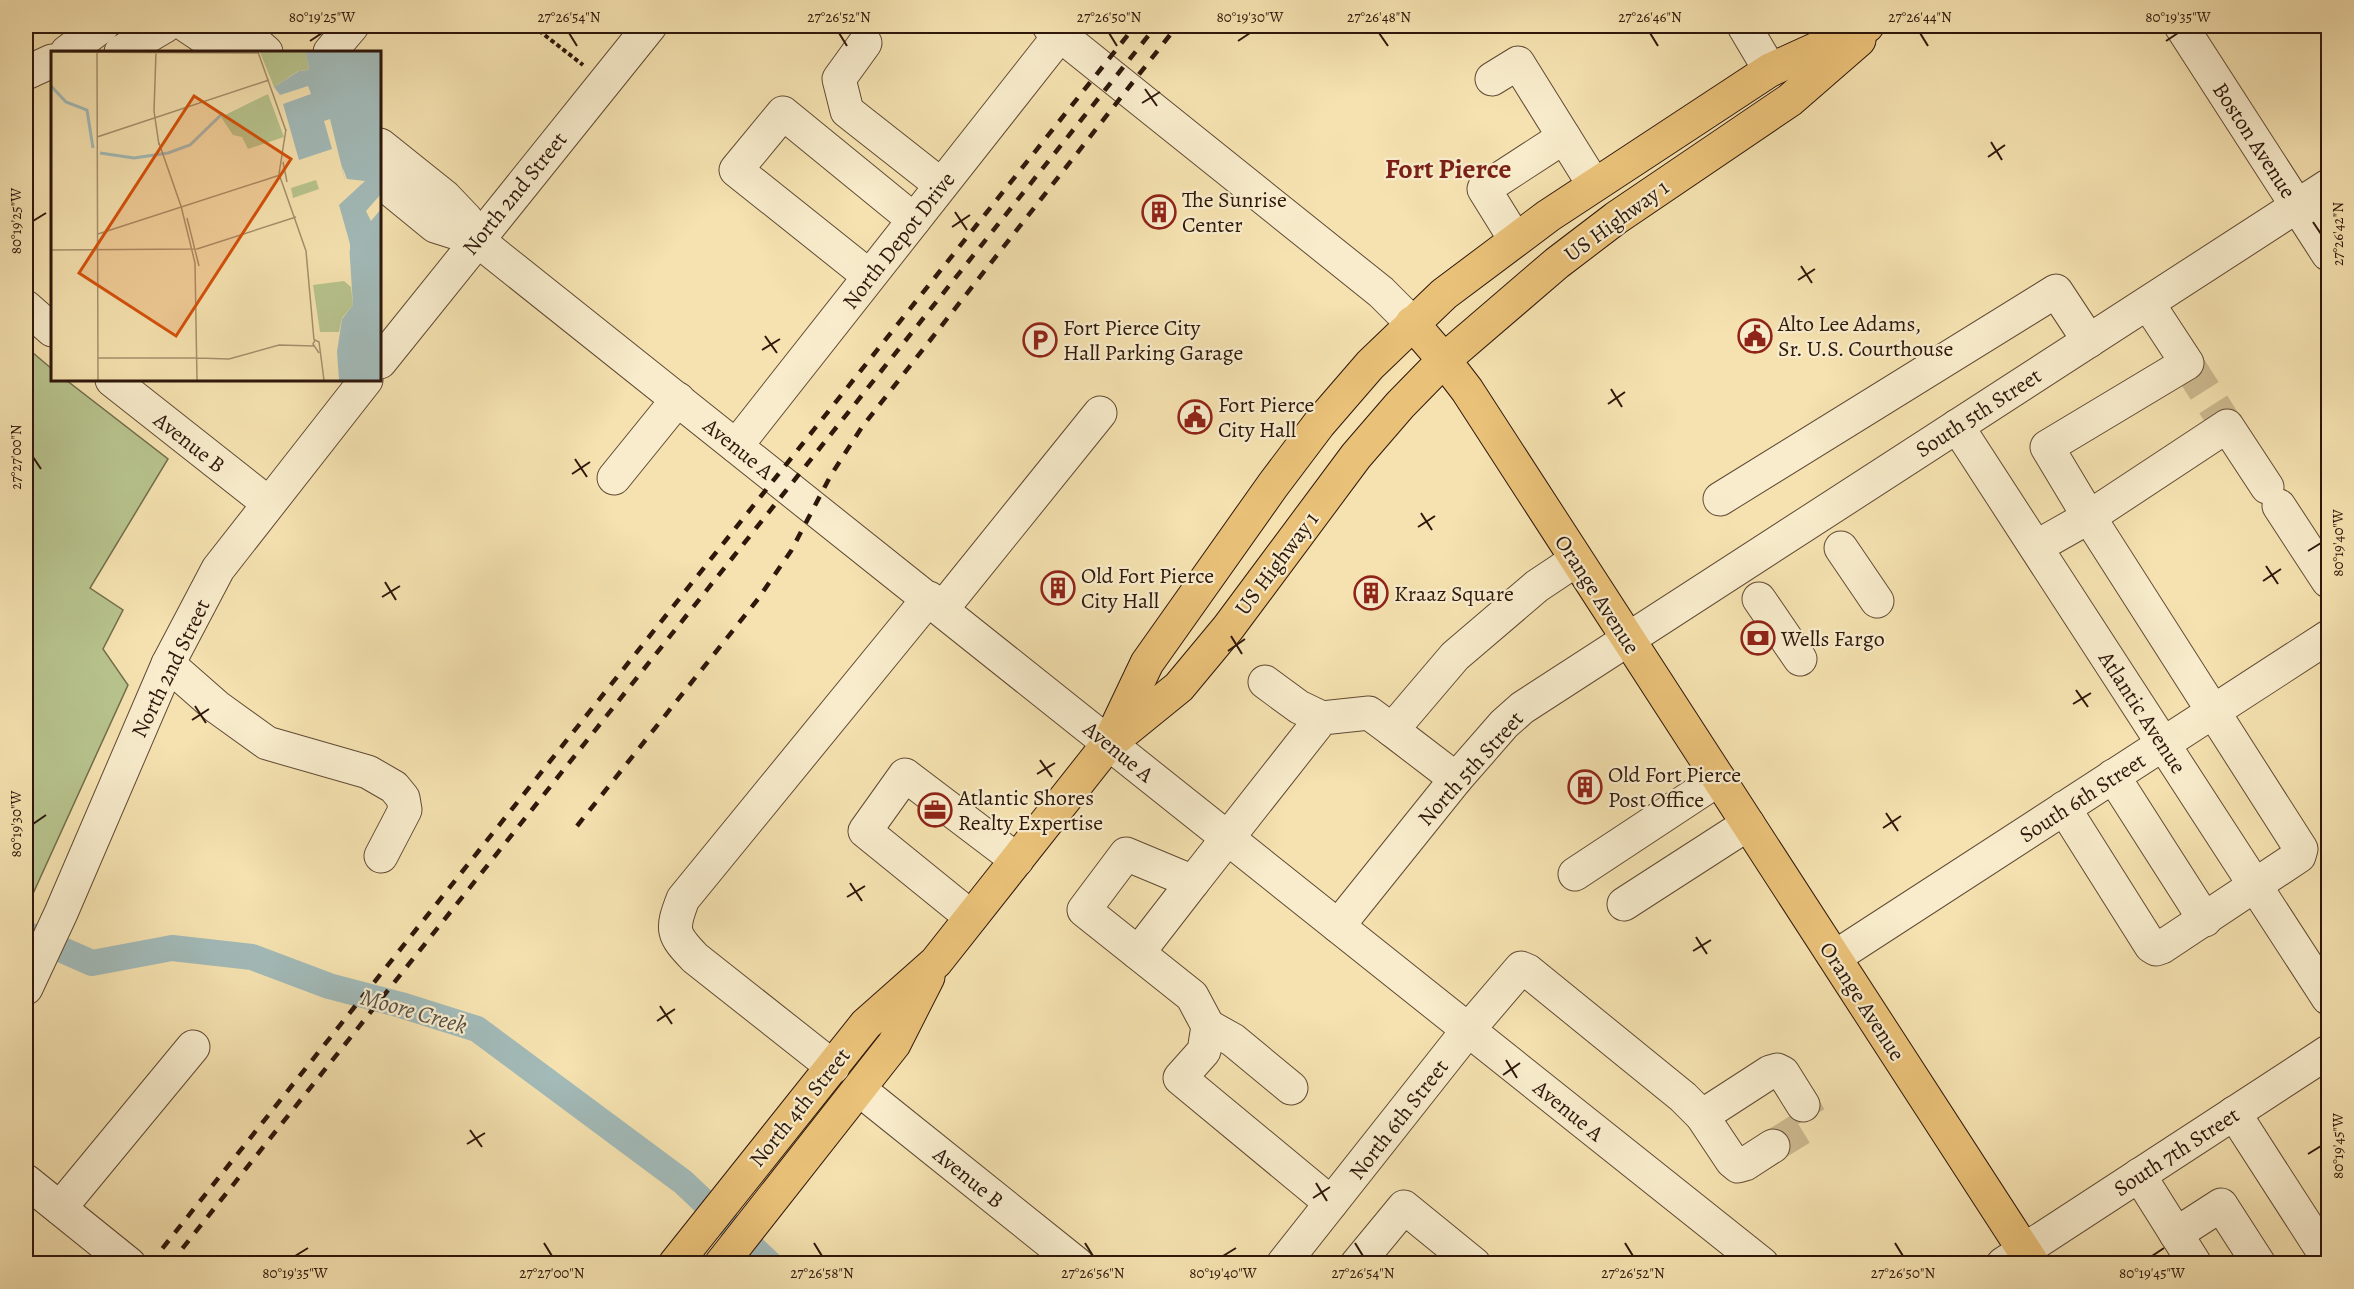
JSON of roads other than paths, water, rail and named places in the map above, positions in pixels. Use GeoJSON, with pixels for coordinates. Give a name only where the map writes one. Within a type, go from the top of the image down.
{"type":"FeatureCollection","features":[{"type":"Feature","properties":{"kind":"main road","name":"US Highway 1"},"geometry":{"type":"LineString","coordinates":[[1108,744],[1147,663],[1273,485],[1319,424],[1370,365],[1412,323],[1455,285],[1515,239],[1770,70],[1867,26]]}},
{"type":"Feature","properties":{"kind":"main road","name":"US Highway 1"},"geometry":{"type":"LineString","coordinates":[[1108,744],[1179,687],[1228,628],[1356,456],[1400,405],[1444,360],[1557,263],[1643,199],[1790,100],[1876,26]]}},
{"type":"Feature","properties":{"kind":"main road","name":"Orange Avenue"},"geometry":{"type":"LineString","coordinates":[[1412,323],[1467,390],[1835,957],[2020,1259]]}},
{"type":"Feature","properties":{"kind":"main road","name":"North 4th Street"},"geometry":{"type":"LineString","coordinates":[[678,1259],[866,1024],[936,962],[1108,744]]}},
{"type":"Feature","properties":{"kind":"main road","name":"North 4th Street"},"geometry":{"type":"LineString","coordinates":[[721,1263],[860,1090],[894,1044],[936,962]]}},
{"type":"Feature","properties":{"kind":"street"},"geometry":{"type":"LineString","coordinates":[[68,51],[102,26]]}},
{"type":"Feature","properties":{"kind":"street"},"geometry":{"type":"LineString","coordinates":[[123,51],[176,26],[224,51]]}},
{"type":"Feature","properties":{"kind":"street"},"geometry":{"type":"LineString","coordinates":[[236,26],[265,51]]}},
{"type":"Feature","properties":{"kind":"street","name":"North 2nd Street"},"geometry":{"type":"LineString","coordinates":[[381,361],[476,239],[650,26]]}},
{"type":"Feature","properties":{"kind":"street"},"geometry":{"type":"LineString","coordinates":[[1744,26],[1770,70]]}},
{"type":"Feature","properties":{"kind":"street","name":"Boston Avenue"},"geometry":{"type":"LineString","coordinates":[[2181,26],[2328,254]]}},
{"type":"Feature","properties":{"kind":"street","name":"North Depot Drive"},"geometry":{"type":"LineString","coordinates":[[736,446],[914,220],[1059,28]]}},
{"type":"Feature","properties":{"kind":"street","name":"Orange Avenue"},"geometry":{"type":"LineString","coordinates":[[1059,28],[1381,292],[1412,323]]}},
{"type":"Feature","properties":{"kind":"street"},"geometry":{"type":"LineString","coordinates":[[865,43],[839,79],[848,111],[941,185]]}},
{"type":"Feature","properties":{"kind":"street"},"geometry":{"type":"LineString","coordinates":[[26,73],[51,61]]}},
{"type":"Feature","properties":{"kind":"street"},"geometry":{"type":"LineString","coordinates":[[1492,79],[1518,63],[1594,185]]}},
{"type":"Feature","properties":{"kind":"street"},"geometry":{"type":"LineString","coordinates":[[26,94],[51,86]]}},
{"type":"Feature","properties":{"kind":"street"},"geometry":{"type":"LineString","coordinates":[[869,276],[736,170],[783,113],[914,220]]}},
{"type":"Feature","properties":{"kind":"street"},"geometry":{"type":"LineString","coordinates":[[1515,239],[1484,189],[1564,137]]}},
{"type":"Feature","properties":{"kind":"street","name":"Avenue A"},"geometry":{"type":"LineString","coordinates":[[381,146],[445,197],[466,219],[476,239]]}},
{"type":"Feature","properties":{"kind":"street","name":"Avenue A"},"geometry":{"type":"LineString","coordinates":[[381,182],[435,226],[476,239],[1762,1263]]}},
{"type":"Feature","properties":{"kind":"street","name":"South 5th Street"},"geometry":{"type":"LineString","coordinates":[[1628,639],[2149,304],[2328,186]]}},
{"type":"Feature","properties":{"kind":"street"},"geometry":{"type":"LineString","coordinates":[[1720,500],[2056,291],[2089,341]]}},
{"type":"Feature","properties":{"kind":"street"},"geometry":{"type":"LineString","coordinates":[[2064,808],[2151,946],[2156,949],[2162,948],[2256,886],[2299,856],[2301,849],[2089,517],[2047,447],[2187,363],[2149,304]]}},
{"type":"Feature","properties":{"kind":"street"},"geometry":{"type":"LineString","coordinates":[[26,307],[51,329]]}},
{"type":"Feature","properties":{"kind":"street","name":"Avenue B"},"geometry":{"type":"LineString","coordinates":[[113,381],[268,503]]}},
{"type":"Feature","properties":{"kind":"street","name":"North 2nd Street"},"geometry":{"type":"LineString","coordinates":[[27,986],[62,913],[168,664],[218,569],[365,381]]}},
{"type":"Feature","properties":{"kind":"street"},"geometry":{"type":"LineString","coordinates":[[614,478],[678,399]]}},
{"type":"Feature","properties":{"kind":"street"},"geometry":{"type":"LineString","coordinates":[[833,1067],[695,958],[679,941],[674,923],[683,899],[1100,413]]}},
{"type":"Feature","properties":{"kind":"street","name":"Atlantic Avenue"},"geometry":{"type":"LineString","coordinates":[[1957,426],[2328,998]]}},
{"type":"Feature","properties":{"kind":"street"},"geometry":{"type":"LineString","coordinates":[[2036,548],[2089,517],[2227,426],[2328,580]]}},
{"type":"Feature","properties":{"kind":"street"},"geometry":{"type":"LineString","coordinates":[[1841,548],[1877,601]]}},
{"type":"Feature","properties":{"kind":"street"},"geometry":{"type":"LineString","coordinates":[[1392,730],[1455,656],[1537,586],[1576,560]]}},
{"type":"Feature","properties":{"kind":"street"},"geometry":{"type":"LineString","coordinates":[[1759,598],[1800,659]]}},
{"type":"Feature","properties":{"kind":"street","name":"South 6th Street"},"geometry":{"type":"LineString","coordinates":[[1835,957],[2328,637]]}},
{"type":"Feature","properties":{"kind":"street","name":"North 5th Street"},"geometry":{"type":"LineString","coordinates":[[1338,926],[1456,779],[1504,724],[1522,708],[1628,639]]}},
{"type":"Feature","properties":{"kind":"street"},"geometry":{"type":"LineString","coordinates":[[168,664],[217,707],[267,743],[368,771],[394,787],[403,798],[405,810],[381,856]]}},
{"type":"Feature","properties":{"kind":"street"},"geometry":{"type":"LineString","coordinates":[[1265,682],[1299,707],[1323,718],[1370,713],[1456,779]]}},
{"type":"Feature","properties":{"kind":"street"},"geometry":{"type":"LineString","coordinates":[[1138,953],[1323,718]]}},
{"type":"Feature","properties":{"kind":"street"},"geometry":{"type":"LineString","coordinates":[[971,917],[865,831],[905,775],[1017,860]]}},
{"type":"Feature","properties":{"kind":"street"},"geometry":{"type":"LineString","coordinates":[[2113,776],[2205,920]]}},
{"type":"Feature","properties":{"kind":"street"},"geometry":{"type":"LineString","coordinates":[[1575,874],[1719,779]]}},
{"type":"Feature","properties":{"kind":"street"},"geometry":{"type":"LineString","coordinates":[[1624,904],[1748,824]]}},
{"type":"Feature","properties":{"kind":"street"},"geometry":{"type":"LineString","coordinates":[[1193,882],[1126,854],[1084,910],[1192,996],[1208,1026],[1233,1040],[1291,1088]]}},
{"type":"Feature","properties":{"kind":"street","name":"North 6th Street"},"geometry":{"type":"LineString","coordinates":[[1297,1259],[1331,1203],[1468,1030],[1521,968],[1528,971],[1683,1097],[1702,1116]]}},
{"type":"Feature","properties":{"kind":"street"},"geometry":{"type":"LineString","coordinates":[[1208,1026],[1204,1051],[1180,1078],[1331,1203]]}},
{"type":"Feature","properties":{"kind":"street"},"geometry":{"type":"LineString","coordinates":[[60,1208],[193,1047]]}},
{"type":"Feature","properties":{"kind":"street","name":"South 7th Street"},"geometry":{"type":"LineString","coordinates":[[2020,1259],[2139,1175],[2328,1052]]}},
{"type":"Feature","properties":{"kind":"street"},"geometry":{"type":"LineString","coordinates":[[1773,1146],[1738,1166],[1732,1161],[1702,1116],[1770,1072],[1777,1070],[1783,1073],[1803,1105]]}},
{"type":"Feature","properties":{"kind":"street","name":"Avenue B"},"geometry":{"type":"LineString","coordinates":[[860,1090],[1077,1263]]}},
{"type":"Feature","properties":{"kind":"street"},"geometry":{"type":"LineString","coordinates":[[2234,1113],[2328,1259]]}},
{"type":"Feature","properties":{"kind":"street"},"geometry":{"type":"LineString","coordinates":[[2139,1175],[2195,1263]]}},
{"type":"Feature","properties":{"kind":"street"},"geometry":{"type":"LineString","coordinates":[[26,1181],[129,1263]]}},
{"type":"Feature","properties":{"kind":"street"},"geometry":{"type":"LineString","coordinates":[[2176,1234],[2221,1205],[2259,1263]]}},
{"type":"Feature","properties":{"kind":"street"},"geometry":{"type":"LineString","coordinates":[[1357,1263],[1404,1207],[1474,1263]]}},
{"type":"Feature","properties":{"kind":"waterway","name":"Moore Creek"},"geometry":{"type":"LineString","coordinates":[[26,934],[92,963],[172,948],[252,957],[329,986],[401,1005],[477,1029],[683,1182],[770,1264]]}},
{"type":"Feature","properties":{"kind":"tunnel"},"geometry":{"type":"LineString","coordinates":[[2187,363],[2227,426]]}},
{"type":"Feature","properties":{"kind":"tunnel"},"geometry":{"type":"LineString","coordinates":[[1773,1146],[1807,1125],[1811,1119],[1803,1105]]}},
{"type":"Feature","properties":{"kind":"railway"},"geometry":{"type":"LineString","coordinates":[[150,1264],[1135,26]]}},
{"type":"Feature","properties":{"kind":"railway"},"geometry":{"type":"LineString","coordinates":[[170,1264],[1156,26]]}},
{"type":"Feature","properties":{"kind":"railway"},"geometry":{"type":"LineString","coordinates":[[577,826],[758,599],[791,551],[831,475],[862,427],[1177,26]]}},
{"type":"Feature","properties":{"kind":"place","name":"The Sunrise Center"},"geometry":{"type":"Point","coordinates":[1159,212]}},
{"type":"Feature","properties":{"kind":"place","name":"Alto Lee Adams, Sr. U.S. Courthouse"},"geometry":{"type":"Point","coordinates":[1755,336]}},
{"type":"Feature","properties":{"kind":"place","name":"Fort Pierce City Hall Parking Garage"},"geometry":{"type":"Point","coordinates":[1040,340]}},
{"type":"Feature","properties":{"kind":"place","name":"Fort Pierce City Hall"},"geometry":{"type":"Point","coordinates":[1195,417]}},
{"type":"Feature","properties":{"kind":"place","name":"Old Fort Pierce City Hall"},"geometry":{"type":"Point","coordinates":[1058,588]}},
{"type":"Feature","properties":{"kind":"place","name":"Kraaz Square"},"geometry":{"type":"Point","coordinates":[1371,593]}},
{"type":"Feature","properties":{"kind":"place","name":"Wells Fargo"},"geometry":{"type":"Point","coordinates":[1758,638]}},
{"type":"Feature","properties":{"kind":"place","name":"Old Fort Pierce Post Office"},"geometry":{"type":"Point","coordinates":[1585,787]}},
{"type":"Feature","properties":{"kind":"place","name":"Atlantic Shores Realty Expertise"},"geometry":{"type":"Point","coordinates":[935,810]}},
{"type":"Feature","properties":{"kind":"district","name":"Fort Pierce"},"geometry":{"type":"Point","coordinates":[1448,168]}}]}
